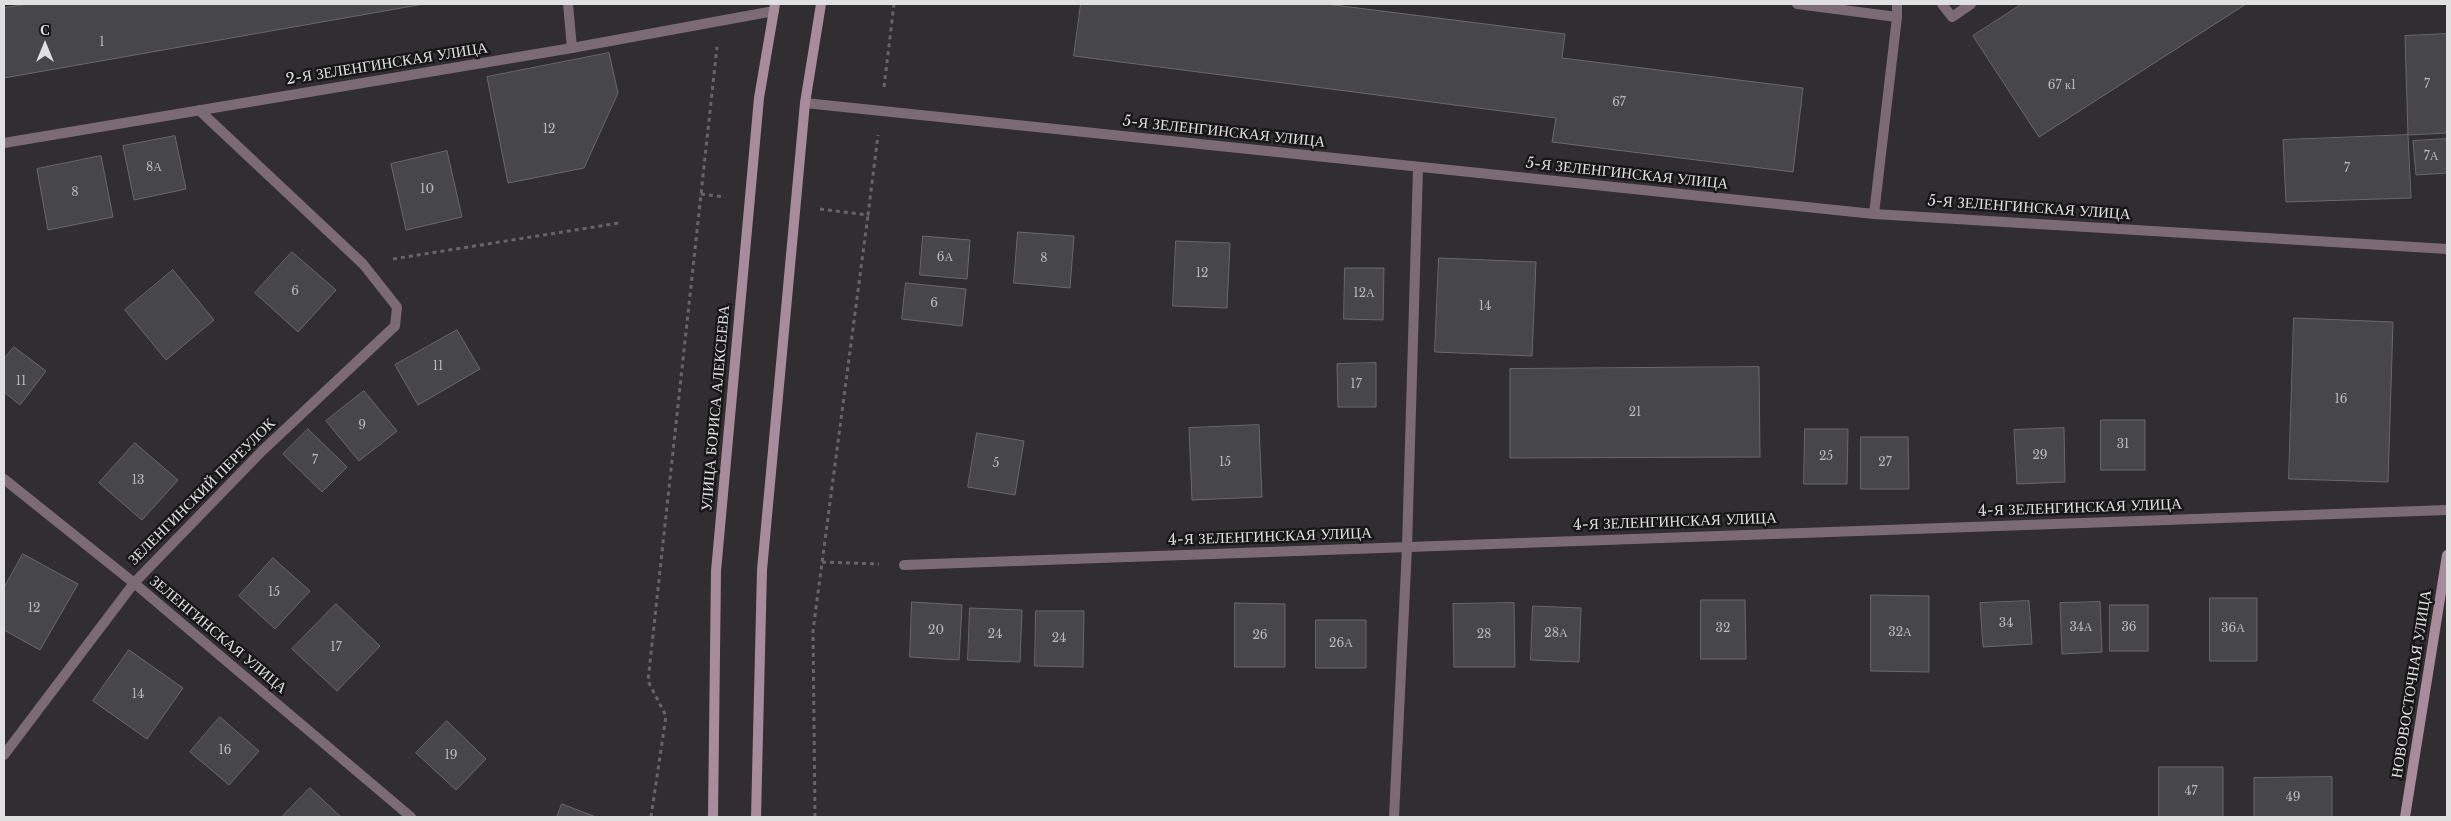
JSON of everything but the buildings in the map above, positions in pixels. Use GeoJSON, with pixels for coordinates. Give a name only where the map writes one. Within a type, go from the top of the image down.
{"type":"FeatureCollection","features":[{"type":"Feature","properties":{"kind":"street"},"geometry":{"type":"LineString","coordinates":[[568,4],[572,48]]}},
{"type":"Feature","properties":{"kind":"street"},"geometry":{"type":"LineString","coordinates":[[756,817],[762,570],[805,103],[821,4]]}},
{"type":"Feature","properties":{"kind":"street"},"geometry":{"type":"LineString","coordinates":[[1797,4],[1897,17]]}},
{"type":"Feature","properties":{"kind":"street"},"geometry":{"type":"LineString","coordinates":[[1874,214],[1897,4]]}},
{"type":"Feature","properties":{"kind":"street"},"geometry":{"type":"LineString","coordinates":[[1942,4],[1952,17],[1971,4]]}},
{"type":"Feature","properties":{"kind":"street","name":"2-Я ЗЕЛЕНГИНСКАЯ УЛИЦА"},"geometry":{"type":"LineString","coordinates":[[4,143],[572,48],[720,21],[775,8]]}},
{"type":"Feature","properties":{"kind":"street","name":"УЛИЦА БОРИСА АЛЕКСЕЕВА"},"geometry":{"type":"LineString","coordinates":[[713,817],[716,572],[759,98],[775,8]]}},
{"type":"Feature","properties":{"kind":"street","name":"5-Я ЗЕЛЕНГИНСКАЯ УЛИЦА"},"geometry":{"type":"LineString","coordinates":[[805,103],[1874,214],[2447,249]]}},
{"type":"Feature","properties":{"kind":"street","name":"ЗЕЛЕНГИНСКИЙ ПЕРЕУЛОК"},"geometry":{"type":"LineString","coordinates":[[4,755],[134,583],[262,451],[395,326],[397,307],[363,264],[199,110]]}},
{"type":"Feature","properties":{"kind":"street"},"geometry":{"type":"LineString","coordinates":[[1394,817],[1407,547],[1418,168]]}},
{"type":"Feature","properties":{"kind":"street","name":"ЗЕЛЕНГИНСКАЯ УЛИЦА"},"geometry":{"type":"LineString","coordinates":[[4,479],[134,583],[411,817]]}},
{"type":"Feature","properties":{"kind":"street","name":"4-Я ЗЕЛЕНГИНСКАЯ УЛИЦА"},"geometry":{"type":"LineString","coordinates":[[904,565],[2447,510]]}},
{"type":"Feature","properties":{"kind":"street","name":"НОВОВОСТОЧНАЯ УЛИЦА"},"geometry":{"type":"LineString","coordinates":[[2406,817],[2447,555]]}},
{"type":"Feature","properties":{"kind":"path"},"geometry":{"type":"LineString","coordinates":[[881,111],[894,4]]}},
{"type":"Feature","properties":{"kind":"path"},"geometry":{"type":"LineString","coordinates":[[650,817],[666,716],[648,681],[720,21]]}},
{"type":"Feature","properties":{"kind":"path"},"geometry":{"type":"LineString","coordinates":[[815,817],[814,631],[868,216]]}},
{"type":"Feature","properties":{"kind":"path"},"geometry":{"type":"LineString","coordinates":[[363,264],[619,223]]}},
{"type":"Feature","properties":{"kind":"path"},"geometry":{"type":"LineString","coordinates":[[822,562],[904,565]]}}]}
